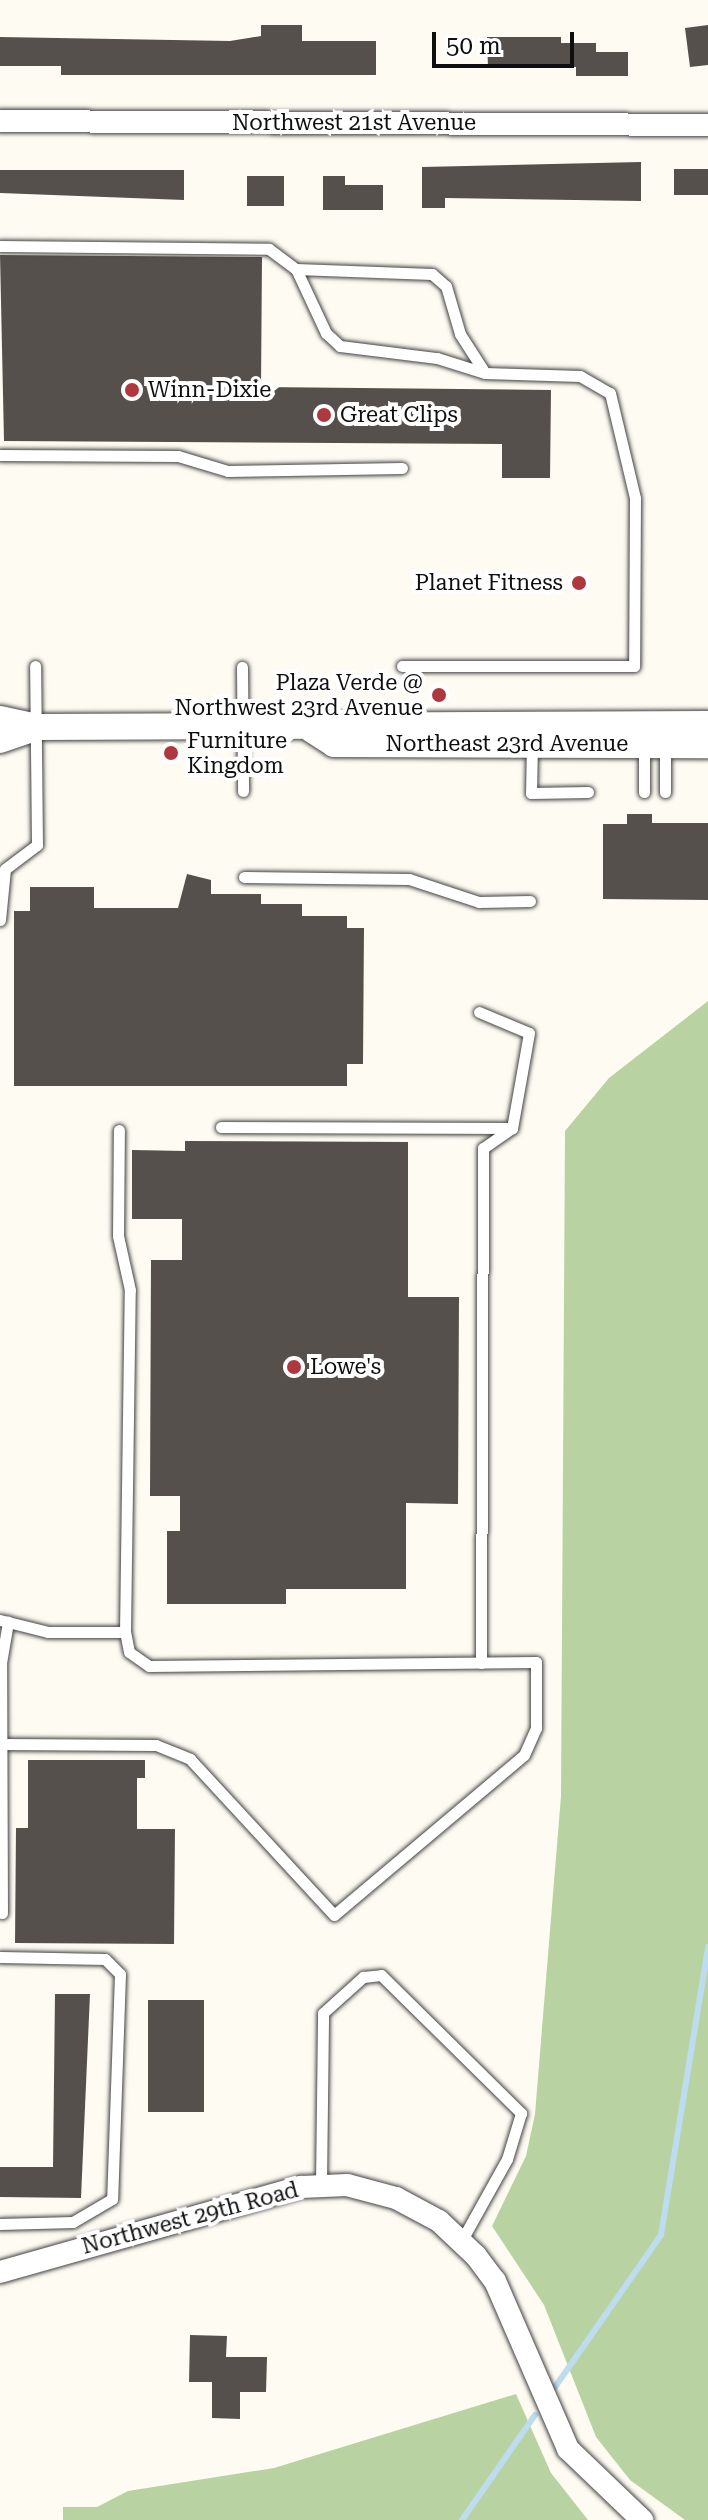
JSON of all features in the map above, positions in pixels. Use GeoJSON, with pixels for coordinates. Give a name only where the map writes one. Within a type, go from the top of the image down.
{"type":"FeatureCollection","features":[{"type":"Feature","properties":{"kind":"street","name":"Northwest 21st Avenue"},"geometry":{"type":"LineString","coordinates":[[0,121],[708,125]]}},
{"type":"Feature","properties":{"kind":"street"},"geometry":{"type":"LineString","coordinates":[[0,719],[38,727]]}},
{"type":"Feature","properties":{"kind":"street","name":"Northeast 23rd Avenue"},"geometry":{"type":"LineString","coordinates":[[0,740],[38,727],[311,729],[335,722],[654,745],[708,745]]}},
{"type":"Feature","properties":{"kind":"street","name":"Northeast 23rd Avenue"},"geometry":{"type":"LineString","coordinates":[[532,734],[708,724]]}},
{"type":"Feature","properties":{"kind":"street","name":"Northwest 29th Road"},"geometry":{"type":"LineString","coordinates":[[0,2272],[249,2198],[321,2184],[396,2198],[462,2240],[495,2281],[568,2449],[642,2520]]}},
{"type":"Feature","properties":{"kind":"lane"},"geometry":{"type":"LineString","coordinates":[[0,246],[250,246],[269,249],[296,269],[326,333],[340,346],[437,358],[485,373],[580,376],[618,406],[635,498],[634,666],[402,666]]}},
{"type":"Feature","properties":{"kind":"lane"},"geometry":{"type":"LineString","coordinates":[[296,269],[432,274],[446,286],[460,334],[485,373]]}},
{"type":"Feature","properties":{"kind":"lane"},"geometry":{"type":"LineString","coordinates":[[0,455],[178,456],[228,471],[402,468]]}},
{"type":"Feature","properties":{"kind":"lane"},"geometry":{"type":"LineString","coordinates":[[0,920],[5,869],[37,845],[35,666]]}},
{"type":"Feature","properties":{"kind":"lane"},"geometry":{"type":"LineString","coordinates":[[242,667],[243,791]]}},
{"type":"Feature","properties":{"kind":"lane"},"geometry":{"type":"LineString","coordinates":[[532,734],[531,793],[588,792]]}},
{"type":"Feature","properties":{"kind":"lane"},"geometry":{"type":"LineString","coordinates":[[644,792],[654,745]]}},
{"type":"Feature","properties":{"kind":"lane"},"geometry":{"type":"LineString","coordinates":[[654,745],[665,792]]}},
{"type":"Feature","properties":{"kind":"lane"},"geometry":{"type":"LineString","coordinates":[[244,877],[409,879],[479,902],[530,901]]}},
{"type":"Feature","properties":{"kind":"lane"},"geometry":{"type":"LineString","coordinates":[[479,1012],[529,1033],[512,1128],[483,1148],[481,1663]]}},
{"type":"Feature","properties":{"kind":"lane"},"geometry":{"type":"LineString","coordinates":[[221,1127],[512,1128]]}},
{"type":"Feature","properties":{"kind":"lane"},"geometry":{"type":"LineString","coordinates":[[1,1744],[156,1745],[190,1759],[334,1915],[524,1755],[536,1728],[536,1662],[149,1666],[129,1652],[125,1632],[130,1290],[118,1236],[119,1130]]}},
{"type":"Feature","properties":{"kind":"lane"},"geometry":{"type":"LineString","coordinates":[[2,1913],[4,1621],[48,1632],[125,1632]]}},
{"type":"Feature","properties":{"kind":"lane"},"geometry":{"type":"LineString","coordinates":[[0,1957],[105,1959],[120,1974],[112,2199],[73,2222],[0,2224]]}},
{"type":"Feature","properties":{"kind":"lane"},"geometry":{"type":"LineString","coordinates":[[321,2184],[323,2013],[363,1977],[381,1975],[521,2113],[507,2159],[462,2240]]}},
{"type":"Feature","properties":{"kind":"green space"},"geometry":{"type":"Polygon","coordinates":[[[708,1001],[708,2520],[685,2520],[630,2480],[596,2437],[544,2305],[492,2226],[526,2156],[535,2114],[561,1796],[565,1131],[609,1078],[708,1001]]]}},
{"type":"Feature","properties":{"kind":"green space"},"geometry":{"type":"Polygon","coordinates":[[[516,2394],[551,2473],[588,2520],[63,2520],[63,2507],[97,2507],[128,2491],[274,2468],[516,2394]]]}},
{"type":"Feature","properties":{"kind":"building"},"geometry":{"type":"Polygon","coordinates":[[[261,25],[302,25],[302,41],[376,41],[376,75],[61,75],[61,66],[0,66],[0,37],[230,41],[261,36],[261,25]]]}},
{"type":"Feature","properties":{"kind":"building"},"geometry":{"type":"Polygon","coordinates":[[[708,25],[708,65],[690,67],[685,28],[708,25]]]}},
{"type":"Feature","properties":{"kind":"building"},"geometry":{"type":"Polygon","coordinates":[[[487,37],[561,37],[561,43],[596,43],[596,52],[628,52],[628,76],[576,76],[576,67],[488,68],[487,37]]]}},
{"type":"Feature","properties":{"kind":"building"},"geometry":{"type":"Polygon","coordinates":[[[641,162],[641,201],[445,198],[445,208],[422,208],[422,167],[641,162]]]}},
{"type":"Feature","properties":{"kind":"building"},"geometry":{"type":"Polygon","coordinates":[[[674,169],[708,169],[708,195],[674,195],[674,169]]]}},
{"type":"Feature","properties":{"kind":"building"},"geometry":{"type":"Polygon","coordinates":[[[0,170],[184,170],[184,200],[0,193],[0,170]]]}},
{"type":"Feature","properties":{"kind":"building"},"geometry":{"type":"Polygon","coordinates":[[[247,176],[284,176],[284,206],[247,206],[247,176]]]}},
{"type":"Feature","properties":{"kind":"building"},"geometry":{"type":"Polygon","coordinates":[[[323,176],[345,176],[345,185],[383,185],[383,210],[323,210],[323,176]]]}},
{"type":"Feature","properties":{"kind":"building"},"geometry":{"type":"Polygon","coordinates":[[[0,255],[262,257],[261,387],[551,390],[550,478],[502,478],[502,444],[4,441],[0,255]]]}},
{"type":"Feature","properties":{"kind":"building"},"geometry":{"type":"Polygon","coordinates":[[[627,814],[652,814],[652,823],[708,823],[708,900],[603,899],[603,824],[627,824],[627,814]]]}},
{"type":"Feature","properties":{"kind":"building"},"geometry":{"type":"Polygon","coordinates":[[[187,874],[211,880],[211,894],[261,894],[261,904],[302,904],[302,916],[347,916],[347,928],[364,928],[363,1064],[347,1064],[347,1086],[14,1086],[14,911],[30,911],[30,887],[94,887],[94,908],[178,908],[187,874]]]}},
{"type":"Feature","properties":{"kind":"building"},"geometry":{"type":"Polygon","coordinates":[[[185,1141],[408,1142],[408,1297],[459,1297],[458,1504],[406,1503],[406,1589],[286,1589],[286,1604],[167,1604],[167,1531],[180,1531],[180,1496],[150,1496],[151,1260],[182,1260],[182,1219],[132,1219],[132,1150],[185,1151],[185,1141]]]}},
{"type":"Feature","properties":{"kind":"building"},"geometry":{"type":"Polygon","coordinates":[[[28,1760],[145,1760],[145,1778],[137,1778],[137,1829],[175,1829],[174,1944],[15,1943],[16,1828],[28,1828],[28,1760]]]}},
{"type":"Feature","properties":{"kind":"building"},"geometry":{"type":"Polygon","coordinates":[[[55,1994],[90,1994],[81,2198],[0,2197],[0,2167],[53,2167],[55,1994]]]}},
{"type":"Feature","properties":{"kind":"building"},"geometry":{"type":"Polygon","coordinates":[[[148,2000],[204,2000],[204,2112],[148,2112],[148,2000]]]}},
{"type":"Feature","properties":{"kind":"building"},"geometry":{"type":"Polygon","coordinates":[[[190,2335],[227,2336],[226,2357],[267,2357],[266,2392],[240,2392],[240,2419],[212,2418],[212,2382],[189,2382],[190,2335]]]}},
{"type":"Feature","properties":{"kind":"waterway"},"geometry":{"type":"LineString","coordinates":[[555,2387],[661,2235],[708,1947]]}},
{"type":"Feature","properties":{"kind":"waterway"},"geometry":{"type":"LineString","coordinates":[[462,2520],[535,2415]]}},
{"type":"Feature","properties":{"kind":"place","name":"Winn-Dixie"},"geometry":{"type":"Point","coordinates":[132,390]}},
{"type":"Feature","properties":{"kind":"place","name":"Great Clips"},"geometry":{"type":"Point","coordinates":[324,415]}},
{"type":"Feature","properties":{"kind":"place","name":"Planet Fitness"},"geometry":{"type":"Point","coordinates":[579,583]}},
{"type":"Feature","properties":{"kind":"place","name":"Plaza Verde @ Northwest 23rd Avenue"},"geometry":{"type":"Point","coordinates":[439,695]}},
{"type":"Feature","properties":{"kind":"place","name":"Furniture Kingdom"},"geometry":{"type":"Point","coordinates":[171,753]}},
{"type":"Feature","properties":{"kind":"place","name":"Lowe's"},"geometry":{"type":"Point","coordinates":[294,1367]}}]}
